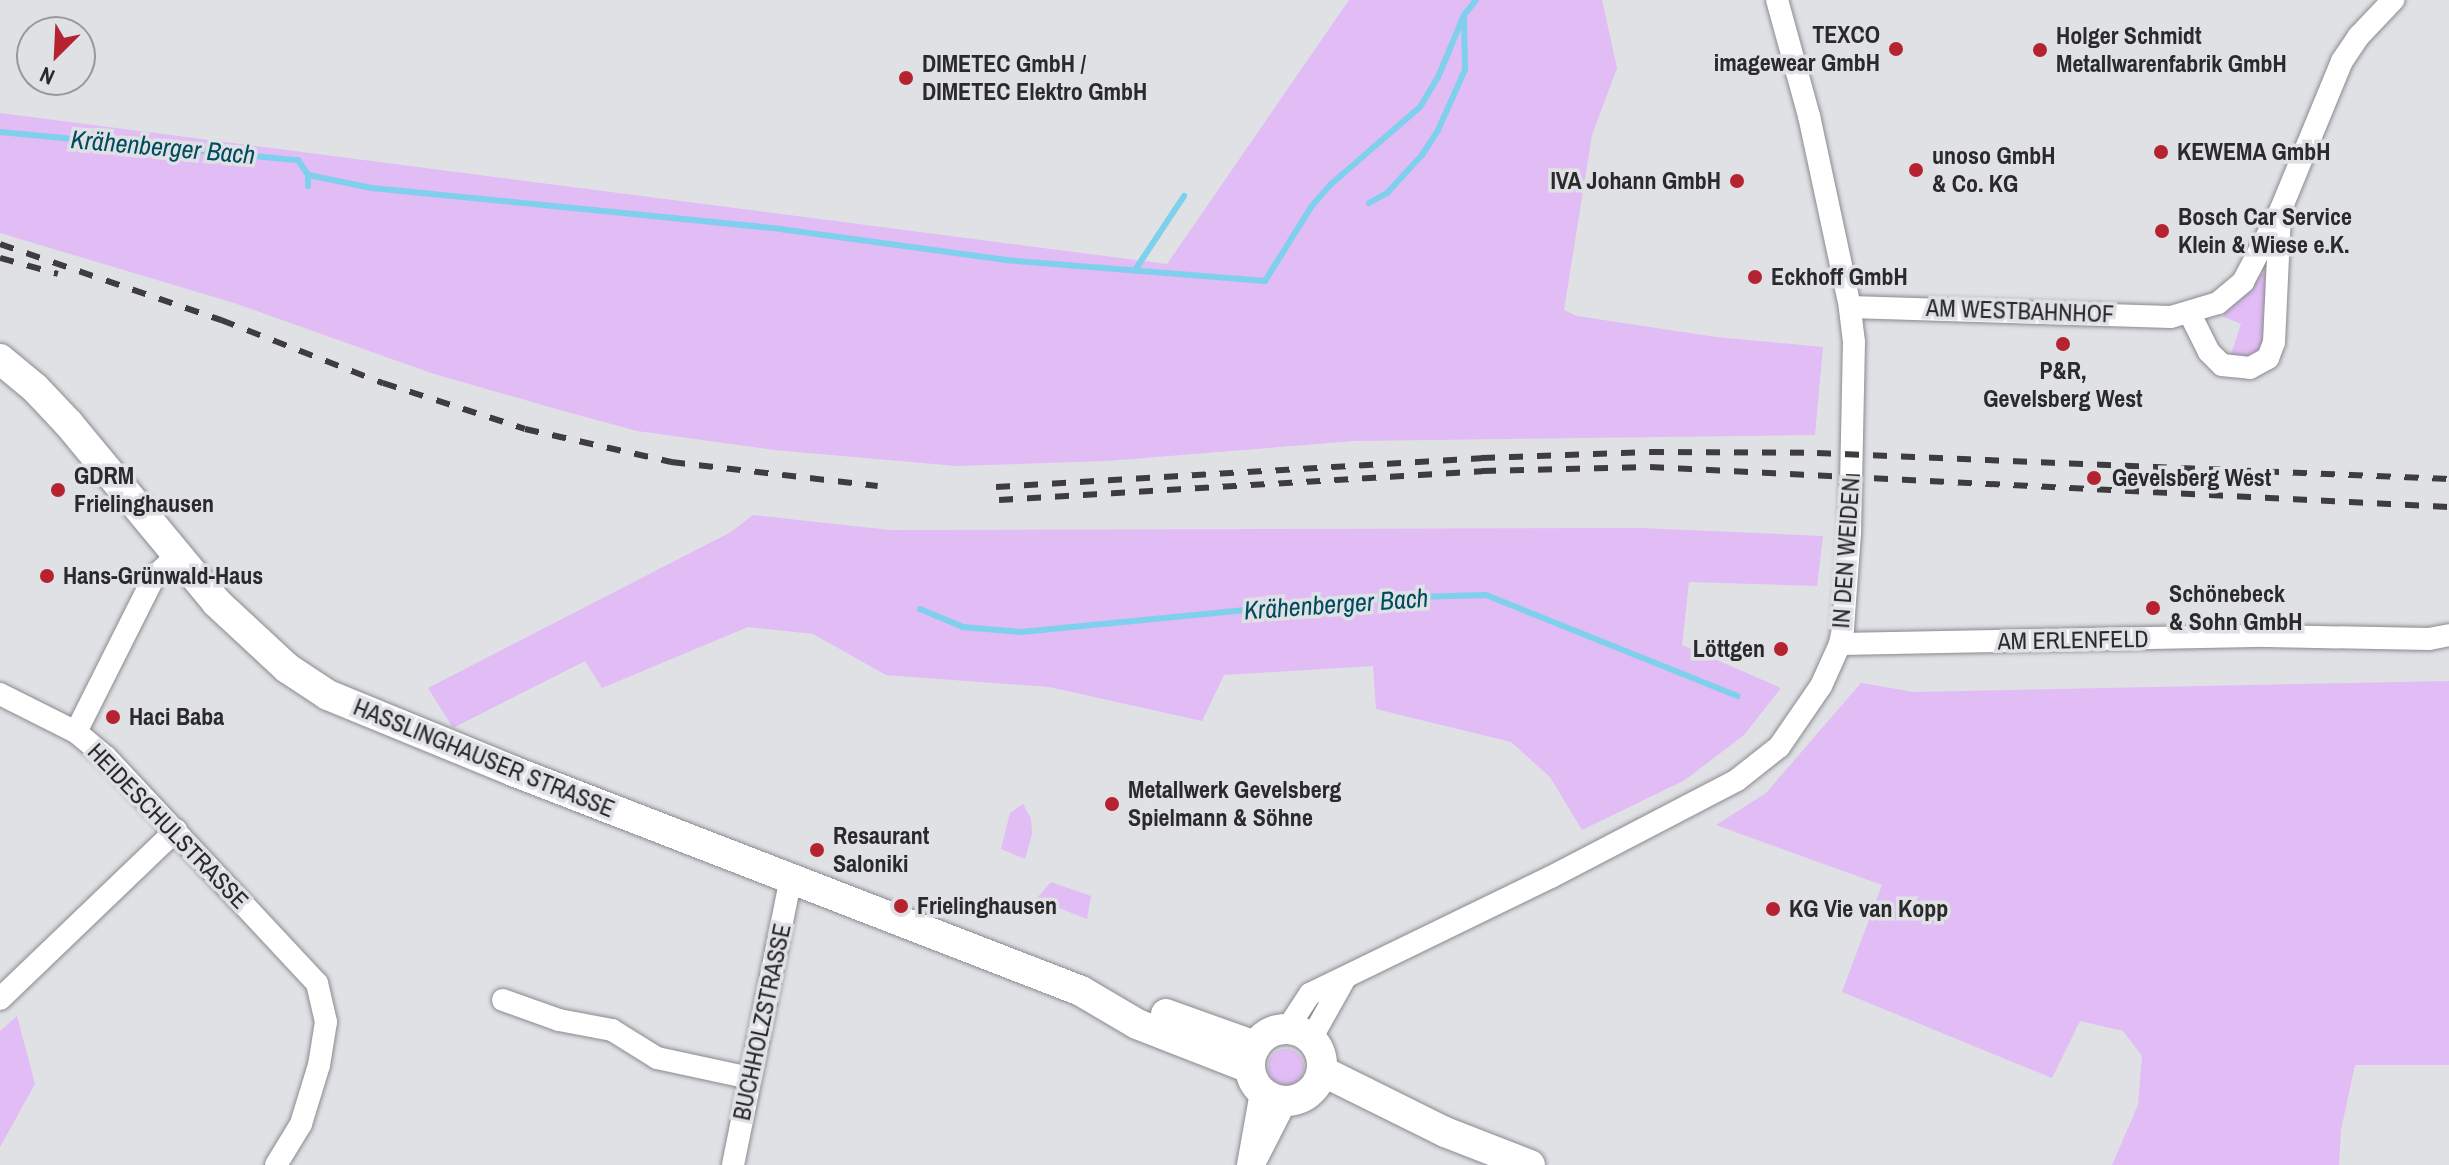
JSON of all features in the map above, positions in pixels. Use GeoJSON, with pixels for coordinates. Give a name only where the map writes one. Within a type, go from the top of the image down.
{"type":"FeatureCollection","features":[{"type":"Feature","properties":{"kind":"main road","name":"HASSLINGHAUSER STRASSE"},"geometry":{"type":"LineString","coordinates":[[0,359],[35,388],[69,424],[243,630],[287,668],[328,695],[380,719],[1081,991],[1143,1005],[1271,1081],[1445,1132]]}},
{"type":"Feature","properties":{"kind":"main road"},"geometry":{"type":"LineString","coordinates":[[1274,1030],[1299,1034],[1322,1059],[1322,1071],[1319,1081],[1271,1081],[1274,1030]]}},
{"type":"Feature","properties":{"kind":"main road","name":"HASSLINGHAUSER STRASSE"},"geometry":{"type":"LineString","coordinates":[[1322,1071],[1445,1132],[1530,1165]]}},
{"type":"Feature","properties":{"kind":"street","name":"IN DEN WEIDEN"},"geometry":{"type":"LineString","coordinates":[[1299,1034],[1344,980],[1737,780],[1779,747],[1806,712],[1840,644],[1852,465],[1854,342],[1850,307],[1809,116],[1777,0]]}},
{"type":"Feature","properties":{"kind":"street","name":"AM WESTBAHNHOF"},"geometry":{"type":"LineString","coordinates":[[1850,307],[2171,317],[2190,314],[2218,303],[2243,282],[2281,209],[2342,61],[2359,36],[2393,0]]}},
{"type":"Feature","properties":{"kind":"street","name":"AM WESTBAHNHOF"},"geometry":{"type":"LineString","coordinates":[[2190,314],[2209,352],[2222,365],[2250,368],[2268,358],[2274,342],[2281,209]]}},
{"type":"Feature","properties":{"kind":"street"},"geometry":{"type":"LineString","coordinates":[[76,732],[154,577],[178,555]]}},
{"type":"Feature","properties":{"kind":"street","name":"AM ERLENFELD"},"geometry":{"type":"LineString","coordinates":[[1840,644],[2267,636],[2429,639],[2449,635]]}},
{"type":"Feature","properties":{"kind":"street","name":"HEIDESCHULSTRASSE"},"geometry":{"type":"LineString","coordinates":[[0,694],[76,732],[106,757],[317,983],[326,1022],[319,1065],[301,1124],[276,1165]]}},
{"type":"Feature","properties":{"kind":"street"},"geometry":{"type":"LineString","coordinates":[[0,999],[176,830]]}},
{"type":"Feature","properties":{"kind":"street","name":"BUCHHOLZSTRASSE"},"geometry":{"type":"LineString","coordinates":[[733,1165],[791,878]]}},
{"type":"Feature","properties":{"kind":"street"},"geometry":{"type":"LineString","coordinates":[[503,1000],[559,1020],[612,1030],[657,1058],[750,1078]]}},
{"type":"Feature","properties":{"kind":"street"},"geometry":{"type":"LineString","coordinates":[[1251,1165],[1271,1081]]}},
{"type":"Feature","properties":{"kind":"shaded area"},"geometry":{"type":"Polygon","coordinates":[[[1349,0],[1602,0],[1617,68],[1592,135],[1564,310],[1577,316],[1716,337],[1823,347],[1815,435],[1354,441],[1107,461],[957,466],[774,450],[637,431],[560,410],[431,373],[234,303],[0,233],[0,113],[1167,264],[1349,0]]]}},
{"type":"Feature","properties":{"kind":"shaded area"},"geometry":{"type":"Polygon","coordinates":[[[2262,273],[2267,273],[2265,339],[2260,351],[2245,361],[2230,357],[2241,324],[2222,316],[2262,273]]]}},
{"type":"Feature","properties":{"kind":"shaded area"},"geometry":{"type":"Polygon","coordinates":[[[753,515],[890,530],[1641,528],[1823,536],[1817,586],[1689,582],[1682,645],[1781,688],[1744,735],[1685,780],[1582,830],[1550,777],[1511,742],[1376,709],[1373,666],[1224,675],[1202,721],[1049,687],[886,675],[813,634],[748,627],[602,688],[585,661],[453,728],[428,688],[731,532],[753,515]]]}},
{"type":"Feature","properties":{"kind":"shaded area"},"geometry":{"type":"Polygon","coordinates":[[[2449,681],[2449,1065],[2355,1065],[2341,1130],[2339,1165],[2112,1165],[2138,1105],[2142,1056],[2123,1031],[2080,1021],[2052,1078],[1842,992],[1882,885],[1716,825],[1766,793],[1861,683],[1914,692],[2449,681]]]}},
{"type":"Feature","properties":{"kind":"shaded area"},"geometry":{"type":"Polygon","coordinates":[[[1023,804],[1031,819],[1032,834],[1025,859],[1001,849],[1010,813],[1023,804]]]}},
{"type":"Feature","properties":{"kind":"shaded area"},"geometry":{"type":"Polygon","coordinates":[[[1051,882],[1091,896],[1087,919],[1036,899],[1051,882]]]}},
{"type":"Feature","properties":{"kind":"shaded area"},"geometry":{"type":"Polygon","coordinates":[[[17,1016],[35,1084],[0,1147],[0,1031],[17,1016]]]}},
{"type":"Feature","properties":{"kind":"shaded area"},"geometry":{"type":"Polygon","coordinates":[[[1286,1049],[1299,1054],[1304,1067],[1299,1080],[1286,1085],[1273,1080],[1268,1067],[1273,1054],[1286,1049]]]}},
{"type":"Feature","properties":{"kind":"waterway"},"geometry":{"type":"LineString","coordinates":[[308,175],[372,188],[780,229],[1005,260],[1265,281],[1311,207],[1330,185],[1420,107],[1438,77],[1464,15],[1476,0]]}},
{"type":"Feature","properties":{"kind":"waterway"},"geometry":{"type":"LineString","coordinates":[[1369,203],[1387,193],[1422,155],[1438,130],[1465,70],[1464,19]]}},
{"type":"Feature","properties":{"kind":"waterway","name":"Krähenberger Bach"},"geometry":{"type":"LineString","coordinates":[[0,132],[298,160],[308,175],[308,186]]}},
{"type":"Feature","properties":{"kind":"waterway"},"geometry":{"type":"LineString","coordinates":[[1135,270],[1184,196]]}},
{"type":"Feature","properties":{"kind":"waterway","name":"Krähenberger Bach"},"geometry":{"type":"LineString","coordinates":[[920,609],[963,627],[1021,632],[1256,609],[1318,609],[1383,598],[1486,595],[1737,696]]}},
{"type":"Feature","properties":{"kind":"railway"},"geometry":{"type":"LineString","coordinates":[[0,244],[221,320],[383,383],[525,429],[671,462],[878,486]]}},
{"type":"Feature","properties":{"kind":"railway"},"geometry":{"type":"LineString","coordinates":[[0,258],[58,274]]}},
{"type":"Feature","properties":{"kind":"railway"},"geometry":{"type":"LineString","coordinates":[[996,487],[1481,458],[1650,452],[1817,453],[2449,479]]}},
{"type":"Feature","properties":{"kind":"railway"},"geometry":{"type":"LineString","coordinates":[[999,500],[1482,471],[1650,467],[2449,507]]}},
{"type":"Feature","properties":{"kind":"place","name":"TEXCO imagewear GmbH"},"geometry":{"type":"Point","coordinates":[1896,49]}},
{"type":"Feature","properties":{"kind":"place","name":"Holger Schmidt Metallwarenfabrik GmbH"},"geometry":{"type":"Point","coordinates":[2040,50]}},
{"type":"Feature","properties":{"kind":"place","name":"DIMETEC GmbH / DIMETEC Elektro GmbH"},"geometry":{"type":"Point","coordinates":[906,78]}},
{"type":"Feature","properties":{"kind":"place","name":"KEWEMA GmbH"},"geometry":{"type":"Point","coordinates":[2161,152]}},
{"type":"Feature","properties":{"kind":"place","name":"unoso GmbH & Co. KG"},"geometry":{"type":"Point","coordinates":[1916,170]}},
{"type":"Feature","properties":{"kind":"place","name":"IVA Johann GmbH"},"geometry":{"type":"Point","coordinates":[1737,181]}},
{"type":"Feature","properties":{"kind":"place","name":"Bosch Car Service Klein & Wiese e.K."},"geometry":{"type":"Point","coordinates":[2162,231]}},
{"type":"Feature","properties":{"kind":"place","name":"Eckhoff GmbH"},"geometry":{"type":"Point","coordinates":[1755,277]}},
{"type":"Feature","properties":{"kind":"place","name":"P&R, Gevelsberg West"},"geometry":{"type":"Point","coordinates":[2063,344]}},
{"type":"Feature","properties":{"kind":"place","name":"Gevelsberg West"},"geometry":{"type":"Point","coordinates":[2094,478]}},
{"type":"Feature","properties":{"kind":"place","name":"GDRM Frielinghausen"},"geometry":{"type":"Point","coordinates":[58,490]}},
{"type":"Feature","properties":{"kind":"place","name":"Hans-Grünwald-Haus"},"geometry":{"type":"Point","coordinates":[47,576]}},
{"type":"Feature","properties":{"kind":"place","name":"Schönebeck & Sohn GmbH"},"geometry":{"type":"Point","coordinates":[2153,608]}},
{"type":"Feature","properties":{"kind":"place","name":"Löttgen"},"geometry":{"type":"Point","coordinates":[1781,649]}},
{"type":"Feature","properties":{"kind":"place","name":"Haci Baba"},"geometry":{"type":"Point","coordinates":[113,717]}},
{"type":"Feature","properties":{"kind":"place","name":"Metallwerk Gevelsberg Spielmann & Söhne"},"geometry":{"type":"Point","coordinates":[1112,804]}},
{"type":"Feature","properties":{"kind":"place","name":"Resaurant Saloniki"},"geometry":{"type":"Point","coordinates":[817,850]}},
{"type":"Feature","properties":{"kind":"place","name":"Frielinghausen"},"geometry":{"type":"Point","coordinates":[901,906]}},
{"type":"Feature","properties":{"kind":"place","name":"KG Vie van Kopp"},"geometry":{"type":"Point","coordinates":[1773,909]}}]}
